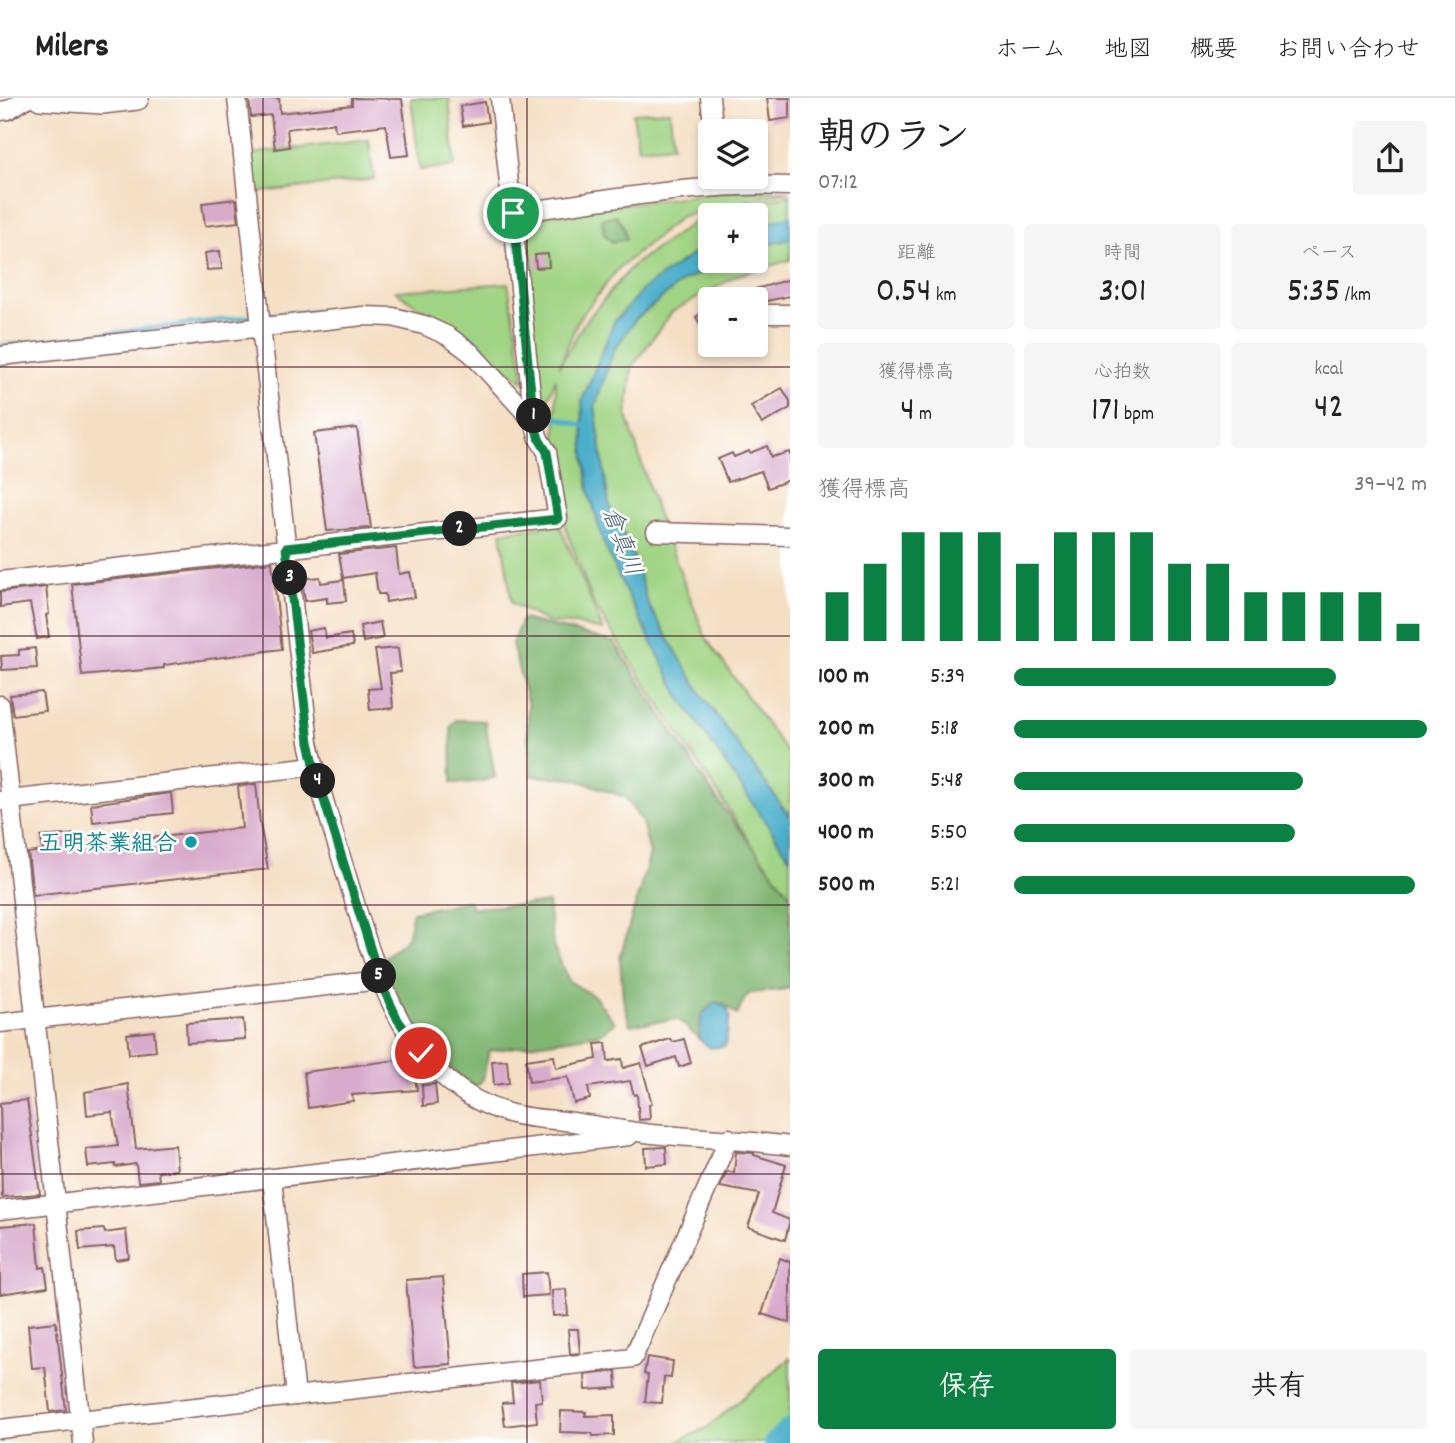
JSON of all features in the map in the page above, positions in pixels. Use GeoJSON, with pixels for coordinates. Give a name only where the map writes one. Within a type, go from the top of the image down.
{"type":"FeatureCollection","features":[{"type":"Feature","properties":{"kind":"main road"},"geometry":{"type":"LineString","coordinates":[[40,98],[136,98]]}},
{"type":"Feature","properties":{"kind":"street"},"geometry":{"type":"LineString","coordinates":[[0,111],[8,110],[27,98]]}},
{"type":"Feature","properties":{"kind":"street"},"geometry":{"type":"LineString","coordinates":[[237,98],[309,742],[380,980],[398,1020],[421,1053],[441,1075],[467,1095],[506,1113],[653,1134],[729,1138],[790,1146]]}},
{"type":"Feature","properties":{"kind":"street"},"geometry":{"type":"LineString","coordinates":[[0,581],[558,519],[547,452],[539,439],[534,418],[500,98]]}},
{"type":"Feature","properties":{"kind":"street"},"geometry":{"type":"LineString","coordinates":[[710,98],[713,119]]}},
{"type":"Feature","properties":{"kind":"street"},"geometry":{"type":"LineString","coordinates":[[513,213],[698,185]]}},
{"type":"Feature","properties":{"kind":"street"},"geometry":{"type":"LineString","coordinates":[[768,185],[790,186]]}},
{"type":"Feature","properties":{"kind":"street"},"geometry":{"type":"LineString","coordinates":[[768,314],[790,314]]}},
{"type":"Feature","properties":{"kind":"street"},"geometry":{"type":"LineString","coordinates":[[0,356],[260,318],[393,317],[424,325],[448,336],[471,353],[534,418]]}},
{"type":"Feature","properties":{"kind":"street"},"geometry":{"type":"LineString","coordinates":[[656,532],[790,536]]}},
{"type":"Feature","properties":{"kind":"street"},"geometry":{"type":"LineString","coordinates":[[0,705],[6,801],[36,1018],[83,1443]]}},
{"type":"Feature","properties":{"kind":"street"},"geometry":{"type":"LineString","coordinates":[[6,801],[315,766]]}},
{"type":"Feature","properties":{"kind":"street"},"geometry":{"type":"LineString","coordinates":[[0,1023],[380,980]]}},
{"type":"Feature","properties":{"kind":"street"},"geometry":{"type":"LineString","coordinates":[[0,1210],[653,1134]]}},
{"type":"Feature","properties":{"kind":"street"},"geometry":{"type":"LineString","coordinates":[[0,1429],[633,1358],[729,1138]]}},
{"type":"Feature","properties":{"kind":"street"},"geometry":{"type":"LineString","coordinates":[[272,1179],[296,1396]]}},
{"type":"Feature","properties":{"kind":"green space"},"geometry":{"type":"Polygon","coordinates":[[[411,98],[449,98],[455,166],[420,170],[411,98]]]}},
{"type":"Feature","properties":{"kind":"green space"},"geometry":{"type":"Polygon","coordinates":[[[670,111],[673,145],[638,148],[633,113],[670,111]]]}},
{"type":"Feature","properties":{"kind":"green space"},"geometry":{"type":"Polygon","coordinates":[[[369,140],[374,179],[255,193],[250,154],[369,140]]]}},
{"type":"Feature","properties":{"kind":"green space"},"geometry":{"type":"Polygon","coordinates":[[[738,190],[790,191],[738,203],[698,203],[698,212],[682,216],[618,269],[578,320],[559,367],[584,323],[633,265],[698,220],[698,273],[745,273],[717,287],[698,287],[698,297],[672,312],[632,367],[627,416],[658,516],[706,638],[790,757],[790,895],[754,848],[594,605],[555,499],[556,378],[546,404],[539,406],[519,217],[738,190]]]}},
{"type":"Feature","properties":{"kind":"green space"},"geometry":{"type":"Polygon","coordinates":[[[790,195],[790,260],[768,266],[768,203],[757,203],[790,195]]]}},
{"type":"Feature","properties":{"kind":"green space"},"geometry":{"type":"Polygon","coordinates":[[[616,215],[624,227],[626,240],[612,242],[604,234],[602,219],[616,215]]]}},
{"type":"Feature","properties":{"kind":"green space"},"geometry":{"type":"Polygon","coordinates":[[[508,283],[525,382],[396,291],[508,283]]]}},
{"type":"Feature","properties":{"kind":"green space"},"geometry":{"type":"Polygon","coordinates":[[[559,524],[603,630],[575,624],[549,623],[512,603],[501,532],[559,524]]]}},
{"type":"Feature","properties":{"kind":"green space"},"geometry":{"type":"Polygon","coordinates":[[[522,619],[614,642],[716,798],[790,895],[790,988],[749,994],[737,1015],[723,1003],[714,1004],[702,1014],[699,1039],[678,1019],[630,1025],[623,998],[620,958],[650,854],[642,822],[625,797],[575,779],[532,776],[528,704],[512,644],[522,619]]]}},
{"type":"Feature","properties":{"kind":"green space"},"geometry":{"type":"Polygon","coordinates":[[[456,720],[485,721],[495,777],[479,782],[452,783],[451,727],[456,720]]]}},
{"type":"Feature","properties":{"kind":"green space"},"geometry":{"type":"Polygon","coordinates":[[[469,901],[472,908],[548,903],[553,946],[569,981],[595,997],[615,1023],[600,1034],[489,1051],[483,1079],[476,1087],[462,1078],[420,1039],[376,964],[407,938],[413,912],[469,901]]]}},
{"type":"Feature","properties":{"kind":"green space"},"geometry":{"type":"Polygon","coordinates":[[[790,1358],[790,1443],[675,1443],[707,1428],[790,1358]]]}},
{"type":"Feature","properties":{"kind":"water"},"geometry":{"type":"Polygon","coordinates":[[[790,216],[790,239],[768,245],[768,222],[790,216]]]}},
{"type":"Feature","properties":{"kind":"water"},"geometry":{"type":"Polygon","coordinates":[[[698,250],[700,273],[683,281],[636,319],[614,350],[595,406],[609,505],[631,549],[648,604],[702,695],[790,817],[790,858],[680,697],[603,542],[589,491],[582,401],[614,322],[643,289],[698,250]]]}},
{"type":"Feature","properties":{"kind":"water"},"geometry":{"type":"Polygon","coordinates":[[[716,1002],[727,1008],[730,1017],[725,1046],[710,1048],[699,1039],[702,1014],[716,1002]]]}},
{"type":"Feature","properties":{"kind":"building"},"geometry":{"type":"Polygon","coordinates":[[[279,98],[280,113],[352,105],[352,98],[402,99],[409,155],[391,157],[386,125],[335,131],[334,123],[287,129],[289,147],[275,149],[271,115],[251,117],[249,99],[279,98]]]}},
{"type":"Feature","properties":{"kind":"building"},"geometry":{"type":"Polygon","coordinates":[[[767,98],[790,98],[790,118],[770,121],[767,98]]]}},
{"type":"Feature","properties":{"kind":"building"},"geometry":{"type":"Polygon","coordinates":[[[485,102],[488,122],[463,126],[460,106],[485,102]]]}},
{"type":"Feature","properties":{"kind":"building"},"geometry":{"type":"Polygon","coordinates":[[[236,199],[239,222],[205,226],[202,203],[236,199]]]}},
{"type":"Feature","properties":{"kind":"building"},"geometry":{"type":"Polygon","coordinates":[[[220,251],[222,269],[207,270],[205,253],[220,251]]]}},
{"type":"Feature","properties":{"kind":"building"},"geometry":{"type":"Polygon","coordinates":[[[548,254],[549,267],[536,268],[535,255],[548,254]]]}},
{"type":"Feature","properties":{"kind":"building"},"geometry":{"type":"Polygon","coordinates":[[[790,279],[790,296],[768,301],[768,287],[762,287],[790,279]]]}},
{"type":"Feature","properties":{"kind":"building"},"geometry":{"type":"Polygon","coordinates":[[[782,388],[790,401],[790,408],[762,424],[751,406],[782,388]]]}},
{"type":"Feature","properties":{"kind":"building"},"geometry":{"type":"Polygon","coordinates":[[[357,428],[371,528],[327,531],[314,433],[357,428]]]}},
{"type":"Feature","properties":{"kind":"building"},"geometry":{"type":"Polygon","coordinates":[[[767,446],[771,457],[790,452],[790,480],[768,488],[761,471],[728,482],[718,459],[732,453],[734,457],[749,451],[750,453],[767,446]]]}},
{"type":"Feature","properties":{"kind":"building"},"geometry":{"type":"Polygon","coordinates":[[[396,548],[399,574],[410,572],[415,597],[386,602],[385,594],[378,594],[375,573],[343,578],[339,554],[396,548]]]}},
{"type":"Feature","properties":{"kind":"building"},"geometry":{"type":"Polygon","coordinates":[[[272,562],[282,649],[164,665],[164,668],[82,676],[72,584],[272,562]]]}},
{"type":"Feature","properties":{"kind":"building"},"geometry":{"type":"Polygon","coordinates":[[[320,577],[321,583],[344,580],[346,601],[327,603],[327,598],[305,601],[302,579],[320,577]]]}},
{"type":"Feature","properties":{"kind":"building"},"geometry":{"type":"Polygon","coordinates":[[[46,587],[49,637],[37,639],[30,603],[0,607],[0,592],[46,587]]]}},
{"type":"Feature","properties":{"kind":"building"},"geometry":{"type":"Polygon","coordinates":[[[380,622],[383,638],[363,642],[360,626],[380,622]]]}},
{"type":"Feature","properties":{"kind":"building"},"geometry":{"type":"Polygon","coordinates":[[[324,628],[326,638],[351,634],[353,646],[312,653],[308,631],[324,628]]]}},
{"type":"Feature","properties":{"kind":"building"},"geometry":{"type":"Polygon","coordinates":[[[35,648],[37,668],[2,670],[1,656],[19,655],[19,650],[35,648]]]}},
{"type":"Feature","properties":{"kind":"building"},"geometry":{"type":"Polygon","coordinates":[[[398,648],[401,672],[390,673],[393,708],[370,710],[368,689],[381,688],[375,650],[398,648]]]}},
{"type":"Feature","properties":{"kind":"building"},"geometry":{"type":"Polygon","coordinates":[[[42,692],[45,711],[13,715],[10,695],[42,692]]]}},
{"type":"Feature","properties":{"kind":"building","name":"五明茶業組合"},"geometry":{"type":"Polygon","coordinates":[[[256,784],[268,869],[33,895],[28,853],[43,851],[41,837],[76,834],[77,846],[242,828],[238,786],[256,784]]]}},
{"type":"Feature","properties":{"kind":"building"},"geometry":{"type":"Polygon","coordinates":[[[171,793],[173,813],[93,822],[91,804],[171,793]]]}},
{"type":"Feature","properties":{"kind":"building"},"geometry":{"type":"Polygon","coordinates":[[[243,1019],[245,1039],[187,1043],[186,1023],[243,1019]]]}},
{"type":"Feature","properties":{"kind":"building"},"geometry":{"type":"Polygon","coordinates":[[[154,1031],[156,1051],[129,1054],[127,1034],[154,1031]]]}},
{"type":"Feature","properties":{"kind":"building"},"geometry":{"type":"Polygon","coordinates":[[[670,1039],[673,1042],[684,1039],[691,1063],[679,1067],[676,1057],[648,1066],[642,1048],[670,1039]]]}},
{"type":"Feature","properties":{"kind":"building"},"geometry":{"type":"Polygon","coordinates":[[[606,1043],[608,1061],[622,1059],[623,1068],[641,1063],[652,1104],[649,1105],[650,1119],[639,1120],[637,1094],[634,1095],[630,1081],[588,1087],[590,1099],[574,1103],[568,1077],[529,1082],[526,1060],[554,1056],[556,1068],[597,1059],[595,1044],[606,1043]]]}},
{"type":"Feature","properties":{"kind":"building"},"geometry":{"type":"Polygon","coordinates":[[[412,1058],[417,1090],[352,1095],[353,1101],[308,1108],[304,1072],[412,1058]]]}},
{"type":"Feature","properties":{"kind":"building"},"geometry":{"type":"Polygon","coordinates":[[[507,1060],[509,1083],[494,1085],[492,1061],[507,1060]]]}},
{"type":"Feature","properties":{"kind":"building"},"geometry":{"type":"Polygon","coordinates":[[[128,1084],[136,1149],[175,1145],[177,1170],[158,1172],[159,1180],[138,1182],[136,1164],[88,1167],[86,1149],[118,1146],[112,1112],[87,1115],[85,1092],[128,1084]]]}},
{"type":"Feature","properties":{"kind":"building"},"geometry":{"type":"Polygon","coordinates":[[[435,1084],[437,1104],[423,1106],[422,1085],[435,1084]]]}},
{"type":"Feature","properties":{"kind":"building"},"geometry":{"type":"Polygon","coordinates":[[[27,1100],[40,1194],[2,1197],[0,1103],[27,1100]]]}},
{"type":"Feature","properties":{"kind":"building"},"geometry":{"type":"Polygon","coordinates":[[[666,1147],[667,1164],[646,1166],[645,1148],[666,1147]]]}},
{"type":"Feature","properties":{"kind":"building"},"geometry":{"type":"Polygon","coordinates":[[[736,1152],[754,1153],[786,1165],[772,1213],[790,1220],[785,1240],[748,1227],[759,1194],[720,1187],[727,1171],[734,1173],[736,1152]]]}},
{"type":"Feature","properties":{"kind":"building"},"geometry":{"type":"Polygon","coordinates":[[[36,1223],[40,1268],[45,1267],[48,1287],[0,1294],[0,1226],[36,1223]]]}},
{"type":"Feature","properties":{"kind":"building"},"geometry":{"type":"Polygon","coordinates":[[[104,1229],[105,1233],[126,1230],[129,1258],[116,1260],[114,1247],[80,1250],[78,1231],[104,1229]]]}},
{"type":"Feature","properties":{"kind":"building"},"geometry":{"type":"Polygon","coordinates":[[[780,1258],[790,1262],[790,1323],[762,1314],[780,1258]]]}},
{"type":"Feature","properties":{"kind":"building"},"geometry":{"type":"Polygon","coordinates":[[[547,1272],[549,1295],[523,1297],[522,1274],[547,1272]]]}},
{"type":"Feature","properties":{"kind":"building"},"geometry":{"type":"Polygon","coordinates":[[[443,1277],[451,1364],[414,1367],[406,1280],[443,1277]]]}},
{"type":"Feature","properties":{"kind":"building"},"geometry":{"type":"Polygon","coordinates":[[[566,1289],[568,1315],[553,1316],[552,1290],[566,1289]]]}},
{"type":"Feature","properties":{"kind":"building"},"geometry":{"type":"Polygon","coordinates":[[[56,1322],[66,1410],[50,1412],[45,1367],[32,1368],[28,1325],[56,1322]]]}},
{"type":"Feature","properties":{"kind":"building"},"geometry":{"type":"Polygon","coordinates":[[[568,1329],[578,1329],[580,1353],[570,1354],[568,1329]]]}},
{"type":"Feature","properties":{"kind":"building"},"geometry":{"type":"Polygon","coordinates":[[[647,1357],[673,1361],[671,1378],[664,1377],[662,1403],[645,1402],[648,1375],[644,1374],[647,1357]]]}},
{"type":"Feature","properties":{"kind":"building"},"geometry":{"type":"Polygon","coordinates":[[[616,1371],[617,1388],[586,1390],[585,1375],[616,1371]]]}},
{"type":"Feature","properties":{"kind":"building"},"geometry":{"type":"Polygon","coordinates":[[[540,1380],[542,1401],[535,1402],[537,1422],[505,1426],[502,1403],[513,1402],[511,1383],[540,1380]]]}},
{"type":"Feature","properties":{"kind":"building"},"geometry":{"type":"Polygon","coordinates":[[[561,1411],[586,1412],[585,1416],[614,1415],[614,1435],[593,1436],[592,1433],[560,1432],[561,1411]]]}},
{"type":"Feature","properties":{"kind":"waterway"},"geometry":{"type":"LineString","coordinates":[[373,308],[394,307],[426,314],[476,340],[524,396]]}},
{"type":"Feature","properties":{"kind":"waterway"},"geometry":{"type":"LineString","coordinates":[[265,315],[340,310]]}},
{"type":"Feature","properties":{"kind":"waterway"},"geometry":{"type":"LineString","coordinates":[[0,346],[256,316]]}},
{"type":"Feature","properties":{"kind":"waterway"},"geometry":{"type":"LineString","coordinates":[[539,412],[587,427]]}},
{"type":"Feature","properties":{"kind":"waterway","name":"倉真川"},"geometry":{"type":"LineString","coordinates":[[776,1443],[790,1430]]}},
{"type":"Feature","properties":{"kind":"place","name":"五明茶業組合"},"geometry":{"type":"Point","coordinates":[191,842]}},
{"type":"Feature","properties":{"kind":"route"},"geometry":{"type":"LineString","coordinates":[[421,1053],[398,1020],[382,986],[318,781],[309,742],[286,548],[558,519],[547,452],[539,439],[534,422],[513,213]]}}]}
